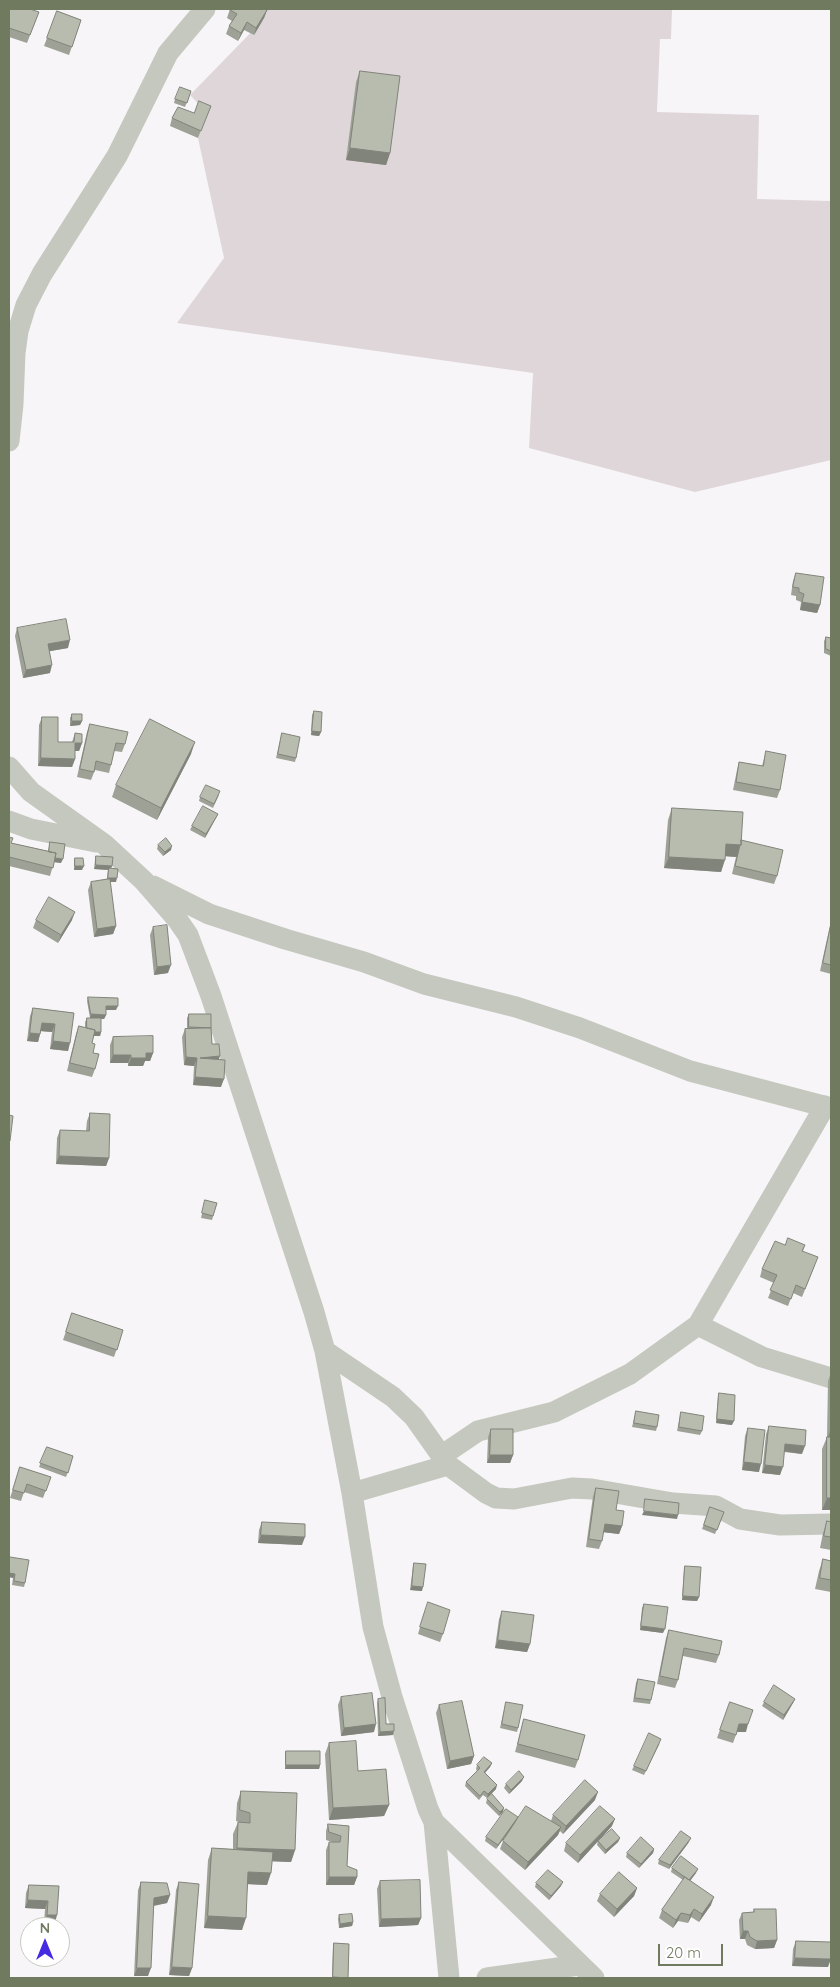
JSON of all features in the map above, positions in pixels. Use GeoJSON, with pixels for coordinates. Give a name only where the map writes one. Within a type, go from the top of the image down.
{"type":"FeatureCollection","features":[{"type":"Feature","properties":{"kind":"street"},"geometry":{"type":"LineString","coordinates":[[9,441],[14,404],[15,353],[18,331],[26,305],[42,274],[117,156],[168,53],[205,9]]}},
{"type":"Feature","properties":{"kind":"street"},"geometry":{"type":"LineString","coordinates":[[9,767],[31,792],[104,844],[144,881],[178,919],[188,936],[211,996],[312,1303],[325,1351],[352,1494],[373,1627],[392,1697],[434,1822],[450,1978]]}},
{"type":"Feature","properties":{"kind":"street"},"geometry":{"type":"LineString","coordinates":[[9,821],[31,829],[104,844]]}},
{"type":"Feature","properties":{"kind":"street"},"geometry":{"type":"LineString","coordinates":[[144,881],[209,914],[284,939],[364,962],[424,984],[516,1007],[580,1028],[690,1071],[828,1107],[698,1325],[630,1374],[554,1412],[478,1431],[444,1460],[352,1494]]}},
{"type":"Feature","properties":{"kind":"street"},"geometry":{"type":"LineString","coordinates":[[698,1325],[762,1357],[831,1378]]}},
{"type":"Feature","properties":{"kind":"street"},"geometry":{"type":"LineString","coordinates":[[325,1351],[393,1397],[414,1417],[444,1460],[486,1494],[505,1499],[552,1490],[592,1489],[674,1503],[716,1506],[740,1519],[780,1525],[831,1524]]}},
{"type":"Feature","properties":{"kind":"street"},"geometry":{"type":"LineString","coordinates":[[434,1822],[587,1971]]}},
{"type":"Feature","properties":{"kind":"street"},"geometry":{"type":"LineString","coordinates":[[487,1978],[587,1971]]}},
{"type":"Feature","properties":{"kind":"shaded area"},"geometry":{"type":"Polygon","coordinates":[[[248,9],[672,9],[671,39],[660,39],[657,112],[759,115],[757,199],[831,201],[831,460],[695,492],[529,448],[533,373],[177,323],[224,258],[198,138],[208,114],[190,95],[264,19],[248,9]]]}},
{"type":"Feature","properties":{"kind":"building"},"geometry":{"type":"Polygon","coordinates":[[[9,9],[30,9],[39,12],[30,35],[9,28],[9,9]]]}},
{"type":"Feature","properties":{"kind":"building"},"geometry":{"type":"Polygon","coordinates":[[[230,9],[267,10],[256,28],[247,22],[241,33],[229,26],[237,14],[230,9]]]}},
{"type":"Feature","properties":{"kind":"building"},"geometry":{"type":"Polygon","coordinates":[[[57,11],[81,20],[72,47],[47,38],[57,11]]]}},
{"type":"Feature","properties":{"kind":"building"},"geometry":{"type":"Polygon","coordinates":[[[360,71],[400,76],[390,153],[350,148],[360,71]]]}},
{"type":"Feature","properties":{"kind":"building"},"geometry":{"type":"Polygon","coordinates":[[[180,87],[191,91],[187,103],[175,99],[180,87]]]}},
{"type":"Feature","properties":{"kind":"building"},"geometry":{"type":"Polygon","coordinates":[[[199,101],[211,106],[201,131],[172,118],[178,107],[194,113],[199,101]]]}},
{"type":"Feature","properties":{"kind":"building"},"geometry":{"type":"Polygon","coordinates":[[[796,573],[824,577],[820,605],[802,602],[804,594],[799,592],[799,588],[793,587],[796,573]]]}},
{"type":"Feature","properties":{"kind":"building"},"geometry":{"type":"Polygon","coordinates":[[[66,619],[70,640],[48,644],[52,665],[26,670],[17,628],[66,619]]]}},
{"type":"Feature","properties":{"kind":"building"},"geometry":{"type":"Polygon","coordinates":[[[826,637],[831,638],[831,651],[826,649],[826,637]]]}},
{"type":"Feature","properties":{"kind":"building"},"geometry":{"type":"Polygon","coordinates":[[[314,711],[322,712],[321,732],[312,731],[314,711]]]}},
{"type":"Feature","properties":{"kind":"building"},"geometry":{"type":"Polygon","coordinates":[[[72,714],[82,714],[82,721],[72,721],[72,714]]]}},
{"type":"Feature","properties":{"kind":"building"},"geometry":{"type":"Polygon","coordinates":[[[42,717],[58,717],[58,742],[74,742],[75,733],[82,734],[82,743],[75,743],[75,759],[41,758],[42,717]]]}},
{"type":"Feature","properties":{"kind":"building"},"geometry":{"type":"Polygon","coordinates":[[[150,719],[195,742],[161,808],[116,785],[150,719]]]}},
{"type":"Feature","properties":{"kind":"building"},"geometry":{"type":"Polygon","coordinates":[[[90,724],[128,732],[125,744],[116,743],[111,765],[96,761],[94,772],[80,769],[90,724]]]}},
{"type":"Feature","properties":{"kind":"building"},"geometry":{"type":"Polygon","coordinates":[[[282,733],[300,737],[296,758],[278,754],[282,733]]]}},
{"type":"Feature","properties":{"kind":"building"},"geometry":{"type":"Polygon","coordinates":[[[766,751],[786,755],[780,790],[736,782],[739,762],[763,766],[766,751]]]}},
{"type":"Feature","properties":{"kind":"building"},"geometry":{"type":"Polygon","coordinates":[[[206,785],[220,791],[214,804],[200,797],[206,785]]]}},
{"type":"Feature","properties":{"kind":"building"},"geometry":{"type":"Polygon","coordinates":[[[203,806],[218,814],[206,834],[192,826],[203,806]]]}},
{"type":"Feature","properties":{"kind":"building"},"geometry":{"type":"Polygon","coordinates":[[[672,808],[743,812],[741,845],[726,844],[725,860],[669,857],[672,808]]]}},
{"type":"Feature","properties":{"kind":"building"},"geometry":{"type":"Polygon","coordinates":[[[9,837],[13,838],[11,843],[56,853],[53,868],[9,857],[9,837]]]}},
{"type":"Feature","properties":{"kind":"building"},"geometry":{"type":"Polygon","coordinates":[[[166,838],[172,846],[165,852],[158,845],[166,838]]]}},
{"type":"Feature","properties":{"kind":"building"},"geometry":{"type":"Polygon","coordinates":[[[741,840],[783,850],[777,876],[735,866],[741,840]]]}},
{"type":"Feature","properties":{"kind":"building"},"geometry":{"type":"Polygon","coordinates":[[[50,842],[65,844],[63,859],[55,858],[56,853],[49,852],[50,842]]]}},
{"type":"Feature","properties":{"kind":"building"},"geometry":{"type":"Polygon","coordinates":[[[96,856],[113,857],[112,866],[96,865],[96,856]]]}},
{"type":"Feature","properties":{"kind":"building"},"geometry":{"type":"Polygon","coordinates":[[[75,858],[83,858],[84,866],[75,866],[75,858]]]}},
{"type":"Feature","properties":{"kind":"building"},"geometry":{"type":"Polygon","coordinates":[[[109,868],[118,869],[117,878],[108,878],[109,868]]]}},
{"type":"Feature","properties":{"kind":"building"},"geometry":{"type":"Polygon","coordinates":[[[110,879],[116,926],[97,929],[91,882],[110,879]]]}},
{"type":"Feature","properties":{"kind":"building"},"geometry":{"type":"Polygon","coordinates":[[[49,897],[75,912],[61,935],[36,920],[49,897]]]}},
{"type":"Feature","properties":{"kind":"building"},"geometry":{"type":"Polygon","coordinates":[[[831,924],[831,965],[823,963],[831,924]]]}},
{"type":"Feature","properties":{"kind":"building"},"geometry":{"type":"Polygon","coordinates":[[[167,925],[171,965],[157,967],[153,927],[167,925]]]}},
{"type":"Feature","properties":{"kind":"building"},"geometry":{"type":"Polygon","coordinates":[[[88,997],[118,998],[118,1006],[106,1006],[106,1015],[91,1014],[88,997]]]}},
{"type":"Feature","properties":{"kind":"building"},"geometry":{"type":"Polygon","coordinates":[[[33,1008],[74,1013],[70,1043],[53,1041],[55,1024],[42,1023],[40,1034],[30,1033],[33,1008]]]}},
{"type":"Feature","properties":{"kind":"building"},"geometry":{"type":"Polygon","coordinates":[[[189,1014],[211,1014],[211,1028],[189,1027],[189,1014]]]}},
{"type":"Feature","properties":{"kind":"building"},"geometry":{"type":"Polygon","coordinates":[[[87,1018],[101,1018],[101,1032],[95,1032],[95,1030],[87,1028],[87,1018]]]}},
{"type":"Feature","properties":{"kind":"building"},"geometry":{"type":"Polygon","coordinates":[[[79,1026],[95,1030],[92,1043],[95,1044],[93,1053],[99,1054],[95,1069],[70,1063],[79,1026]]]}},
{"type":"Feature","properties":{"kind":"building"},"geometry":{"type":"Polygon","coordinates":[[[211,1028],[212,1044],[219,1044],[220,1056],[200,1058],[225,1060],[224,1079],[195,1077],[197,1058],[186,1057],[185,1029],[211,1028]]]}},
{"type":"Feature","properties":{"kind":"building"},"geometry":{"type":"Polygon","coordinates":[[[153,1036],[153,1053],[146,1053],[146,1058],[131,1058],[131,1055],[113,1055],[113,1037],[153,1036]]]}},
{"type":"Feature","properties":{"kind":"building"},"geometry":{"type":"Polygon","coordinates":[[[90,1113],[110,1114],[109,1158],[59,1156],[60,1130],[89,1131],[90,1113]]]}},
{"type":"Feature","properties":{"kind":"building"},"geometry":{"type":"Polygon","coordinates":[[[9,1115],[13,1116],[10,1141],[9,1141],[9,1115]]]}},
{"type":"Feature","properties":{"kind":"building"},"geometry":{"type":"Polygon","coordinates":[[[205,1200],[217,1203],[213,1216],[202,1213],[205,1200]]]}},
{"type":"Feature","properties":{"kind":"building"},"geometry":{"type":"Polygon","coordinates":[[[788,1238],[805,1245],[802,1251],[818,1257],[805,1289],[796,1285],[791,1299],[770,1290],[777,1275],[762,1269],[775,1241],[785,1245],[788,1238]]]}},
{"type":"Feature","properties":{"kind":"building"},"geometry":{"type":"Polygon","coordinates":[[[72,1313],[123,1330],[117,1350],[66,1332],[72,1313]]]}},
{"type":"Feature","properties":{"kind":"building"},"geometry":{"type":"Polygon","coordinates":[[[719,1393],[735,1395],[734,1421],[717,1419],[719,1393]]]}},
{"type":"Feature","properties":{"kind":"building"},"geometry":{"type":"Polygon","coordinates":[[[636,1411],[659,1415],[657,1427],[634,1423],[636,1411]]]}},
{"type":"Feature","properties":{"kind":"building"},"geometry":{"type":"Polygon","coordinates":[[[681,1412],[704,1416],[702,1431],[679,1427],[681,1412]]]}},
{"type":"Feature","properties":{"kind":"building"},"geometry":{"type":"Polygon","coordinates":[[[769,1426],[806,1430],[805,1446],[785,1444],[783,1467],[765,1465],[769,1426]]]}},
{"type":"Feature","properties":{"kind":"building"},"geometry":{"type":"Polygon","coordinates":[[[748,1428],[765,1430],[761,1464],[744,1462],[748,1428]]]}},
{"type":"Feature","properties":{"kind":"building"},"geometry":{"type":"Polygon","coordinates":[[[491,1429],[513,1429],[513,1455],[490,1455],[491,1429]]]}},
{"type":"Feature","properties":{"kind":"building"},"geometry":{"type":"Polygon","coordinates":[[[827,1437],[831,1437],[831,1498],[827,1498],[827,1437]]]}},
{"type":"Feature","properties":{"kind":"building"},"geometry":{"type":"Polygon","coordinates":[[[47,1447],[73,1456],[68,1473],[40,1463],[47,1447]]]}},
{"type":"Feature","properties":{"kind":"building"},"geometry":{"type":"Polygon","coordinates":[[[20,1467],[51,1477],[46,1491],[27,1484],[24,1493],[13,1490],[20,1467]]]}},
{"type":"Feature","properties":{"kind":"building"},"geometry":{"type":"Polygon","coordinates":[[[596,1488],[619,1491],[616,1510],[624,1511],[622,1526],[605,1524],[602,1541],[589,1539],[596,1488]]]}},
{"type":"Feature","properties":{"kind":"building"},"geometry":{"type":"Polygon","coordinates":[[[645,1499],[679,1503],[678,1515],[644,1511],[645,1499]]]}},
{"type":"Feature","properties":{"kind":"building"},"geometry":{"type":"Polygon","coordinates":[[[710,1507],[724,1512],[717,1530],[704,1525],[710,1507]]]}},
{"type":"Feature","properties":{"kind":"building"},"geometry":{"type":"Polygon","coordinates":[[[827,1521],[831,1522],[831,1537],[824,1536],[827,1521]]]}},
{"type":"Feature","properties":{"kind":"building"},"geometry":{"type":"Polygon","coordinates":[[[262,1522],[305,1524],[305,1537],[261,1535],[262,1522]]]}},
{"type":"Feature","properties":{"kind":"building"},"geometry":{"type":"Polygon","coordinates":[[[10,1557],[29,1560],[25,1583],[14,1581],[15,1574],[9,1573],[10,1557]]]}},
{"type":"Feature","properties":{"kind":"building"},"geometry":{"type":"Polygon","coordinates":[[[823,1559],[831,1561],[831,1580],[820,1578],[823,1559]]]}},
{"type":"Feature","properties":{"kind":"building"},"geometry":{"type":"Polygon","coordinates":[[[414,1563],[426,1564],[423,1587],[412,1586],[414,1563]]]}},
{"type":"Feature","properties":{"kind":"building"},"geometry":{"type":"Polygon","coordinates":[[[685,1566],[701,1567],[699,1597],[683,1596],[685,1566]]]}},
{"type":"Feature","properties":{"kind":"building"},"geometry":{"type":"Polygon","coordinates":[[[428,1602],[450,1610],[443,1634],[420,1627],[428,1602]]]}},
{"type":"Feature","properties":{"kind":"building"},"geometry":{"type":"Polygon","coordinates":[[[644,1604],[668,1607],[665,1629],[641,1626],[644,1604]]]}},
{"type":"Feature","properties":{"kind":"building"},"geometry":{"type":"Polygon","coordinates":[[[502,1611],[534,1615],[530,1644],[498,1640],[502,1611]]]}},
{"type":"Feature","properties":{"kind":"building"},"geometry":{"type":"Polygon","coordinates":[[[669,1630],[722,1641],[719,1655],[684,1648],[678,1680],[660,1676],[669,1630]]]}},
{"type":"Feature","properties":{"kind":"building"},"geometry":{"type":"Polygon","coordinates":[[[638,1679],[655,1682],[651,1700],[635,1698],[638,1679]]]}},
{"type":"Feature","properties":{"kind":"building"},"geometry":{"type":"Polygon","coordinates":[[[774,1685],[795,1699],[784,1715],[764,1702],[774,1685]]]}},
{"type":"Feature","properties":{"kind":"building"},"geometry":{"type":"Polygon","coordinates":[[[372,1693],[376,1724],[344,1728],[341,1697],[372,1693]]]}},
{"type":"Feature","properties":{"kind":"building"},"geometry":{"type":"Polygon","coordinates":[[[385,1698],[386,1724],[394,1724],[394,1731],[380,1732],[378,1699],[385,1698]]]}},
{"type":"Feature","properties":{"kind":"building"},"geometry":{"type":"Polygon","coordinates":[[[462,1701],[474,1756],[450,1761],[439,1705],[462,1701]]]}},
{"type":"Feature","properties":{"kind":"building"},"geometry":{"type":"Polygon","coordinates":[[[506,1702],[523,1705],[518,1728],[502,1724],[506,1702]]]}},
{"type":"Feature","properties":{"kind":"building"},"geometry":{"type":"Polygon","coordinates":[[[730,1702],[753,1710],[748,1724],[739,1724],[736,1735],[720,1730],[730,1702]]]}},
{"type":"Feature","properties":{"kind":"building"},"geometry":{"type":"Polygon","coordinates":[[[524,1719],[585,1735],[578,1760],[518,1744],[524,1719]]]}},
{"type":"Feature","properties":{"kind":"building"},"geometry":{"type":"Polygon","coordinates":[[[649,1733],[661,1739],[646,1771],[634,1766],[649,1733]]]}},
{"type":"Feature","properties":{"kind":"building"},"geometry":{"type":"Polygon","coordinates":[[[356,1741],[358,1771],[386,1769],[389,1805],[333,1808],[329,1743],[356,1741]]]}},
{"type":"Feature","properties":{"kind":"building"},"geometry":{"type":"Polygon","coordinates":[[[286,1751],[320,1751],[320,1765],[286,1765],[286,1751]]]}},
{"type":"Feature","properties":{"kind":"building"},"geometry":{"type":"Polygon","coordinates":[[[484,1757],[492,1763],[484,1772],[497,1785],[488,1794],[484,1791],[480,1796],[466,1782],[480,1768],[477,1765],[484,1757]]]}},
{"type":"Feature","properties":{"kind":"building"},"geometry":{"type":"Polygon","coordinates":[[[519,1771],[524,1777],[511,1790],[506,1784],[519,1771]]]}},
{"type":"Feature","properties":{"kind":"building"},"geometry":{"type":"Polygon","coordinates":[[[585,1780],[598,1792],[566,1826],[553,1815],[585,1780]]]}},
{"type":"Feature","properties":{"kind":"building"},"geometry":{"type":"Polygon","coordinates":[[[241,1791],[297,1793],[295,1850],[237,1848],[238,1822],[250,1823],[250,1813],[240,1810],[241,1791]]]}},
{"type":"Feature","properties":{"kind":"building"},"geometry":{"type":"Polygon","coordinates":[[[492,1794],[504,1808],[500,1812],[487,1799],[492,1794]]]}},
{"type":"Feature","properties":{"kind":"building"},"geometry":{"type":"Polygon","coordinates":[[[526,1806],[561,1827],[528,1862],[503,1841],[526,1806]]]}},
{"type":"Feature","properties":{"kind":"building"},"geometry":{"type":"Polygon","coordinates":[[[600,1806],[615,1819],[580,1855],[566,1843],[600,1806]]]}},
{"type":"Feature","properties":{"kind":"building"},"geometry":{"type":"Polygon","coordinates":[[[506,1809],[518,1817],[498,1845],[486,1837],[506,1809]]]}},
{"type":"Feature","properties":{"kind":"building"},"geometry":{"type":"Polygon","coordinates":[[[328,1824],[349,1826],[347,1866],[357,1870],[357,1877],[329,1877],[329,1842],[340,1842],[341,1836],[329,1832],[328,1824]]]}},
{"type":"Feature","properties":{"kind":"building"},"geometry":{"type":"Polygon","coordinates":[[[612,1829],[620,1838],[606,1850],[598,1841],[612,1829]]]}},
{"type":"Feature","properties":{"kind":"building"},"geometry":{"type":"Polygon","coordinates":[[[681,1831],[691,1838],[670,1865],[659,1860],[681,1831]]]}},
{"type":"Feature","properties":{"kind":"building"},"geometry":{"type":"Polygon","coordinates":[[[641,1837],[654,1849],[641,1864],[627,1853],[641,1837]]]}},
{"type":"Feature","properties":{"kind":"building"},"geometry":{"type":"Polygon","coordinates":[[[212,1848],[273,1852],[271,1873],[248,1872],[246,1918],[208,1916],[212,1848]]]}},
{"type":"Feature","properties":{"kind":"building"},"geometry":{"type":"Polygon","coordinates":[[[681,1856],[698,1869],[689,1880],[672,1868],[681,1856]]]}},
{"type":"Feature","properties":{"kind":"building"},"geometry":{"type":"Polygon","coordinates":[[[548,1870],[563,1882],[551,1896],[536,1883],[548,1870]]]}},
{"type":"Feature","properties":{"kind":"building"},"geometry":{"type":"Polygon","coordinates":[[[619,1872],[637,1888],[617,1909],[600,1894],[619,1872]]]}},
{"type":"Feature","properties":{"kind":"building"},"geometry":{"type":"Polygon","coordinates":[[[685,1877],[714,1897],[702,1914],[694,1909],[690,1915],[681,1913],[676,1920],[662,1910],[685,1877]]]}},
{"type":"Feature","properties":{"kind":"building"},"geometry":{"type":"Polygon","coordinates":[[[420,1880],[421,1918],[381,1919],[380,1881],[420,1880]]]}},
{"type":"Feature","properties":{"kind":"building"},"geometry":{"type":"Polygon","coordinates":[[[141,1882],[167,1883],[170,1895],[154,1898],[151,1968],[137,1968],[141,1882]]]}},
{"type":"Feature","properties":{"kind":"building"},"geometry":{"type":"Polygon","coordinates":[[[179,1882],[199,1884],[192,1968],[172,1967],[179,1882]]]}},
{"type":"Feature","properties":{"kind":"building"},"geometry":{"type":"Polygon","coordinates":[[[29,1885],[59,1886],[57,1915],[47,1915],[48,1901],[28,1900],[29,1885]]]}},
{"type":"Feature","properties":{"kind":"building"},"geometry":{"type":"Polygon","coordinates":[[[754,1909],[776,1909],[777,1940],[757,1941],[750,1937],[748,1931],[743,1931],[742,1913],[754,1912],[754,1909]]]}},
{"type":"Feature","properties":{"kind":"building"},"geometry":{"type":"Polygon","coordinates":[[[352,1914],[353,1922],[340,1924],[339,1915],[352,1914]]]}},
{"type":"Feature","properties":{"kind":"building"},"geometry":{"type":"Polygon","coordinates":[[[796,1941],[831,1942],[831,1959],[795,1958],[796,1941]]]}},
{"type":"Feature","properties":{"kind":"building"},"geometry":{"type":"Polygon","coordinates":[[[334,1943],[349,1944],[348,1978],[333,1977],[334,1943]]]}}]}
